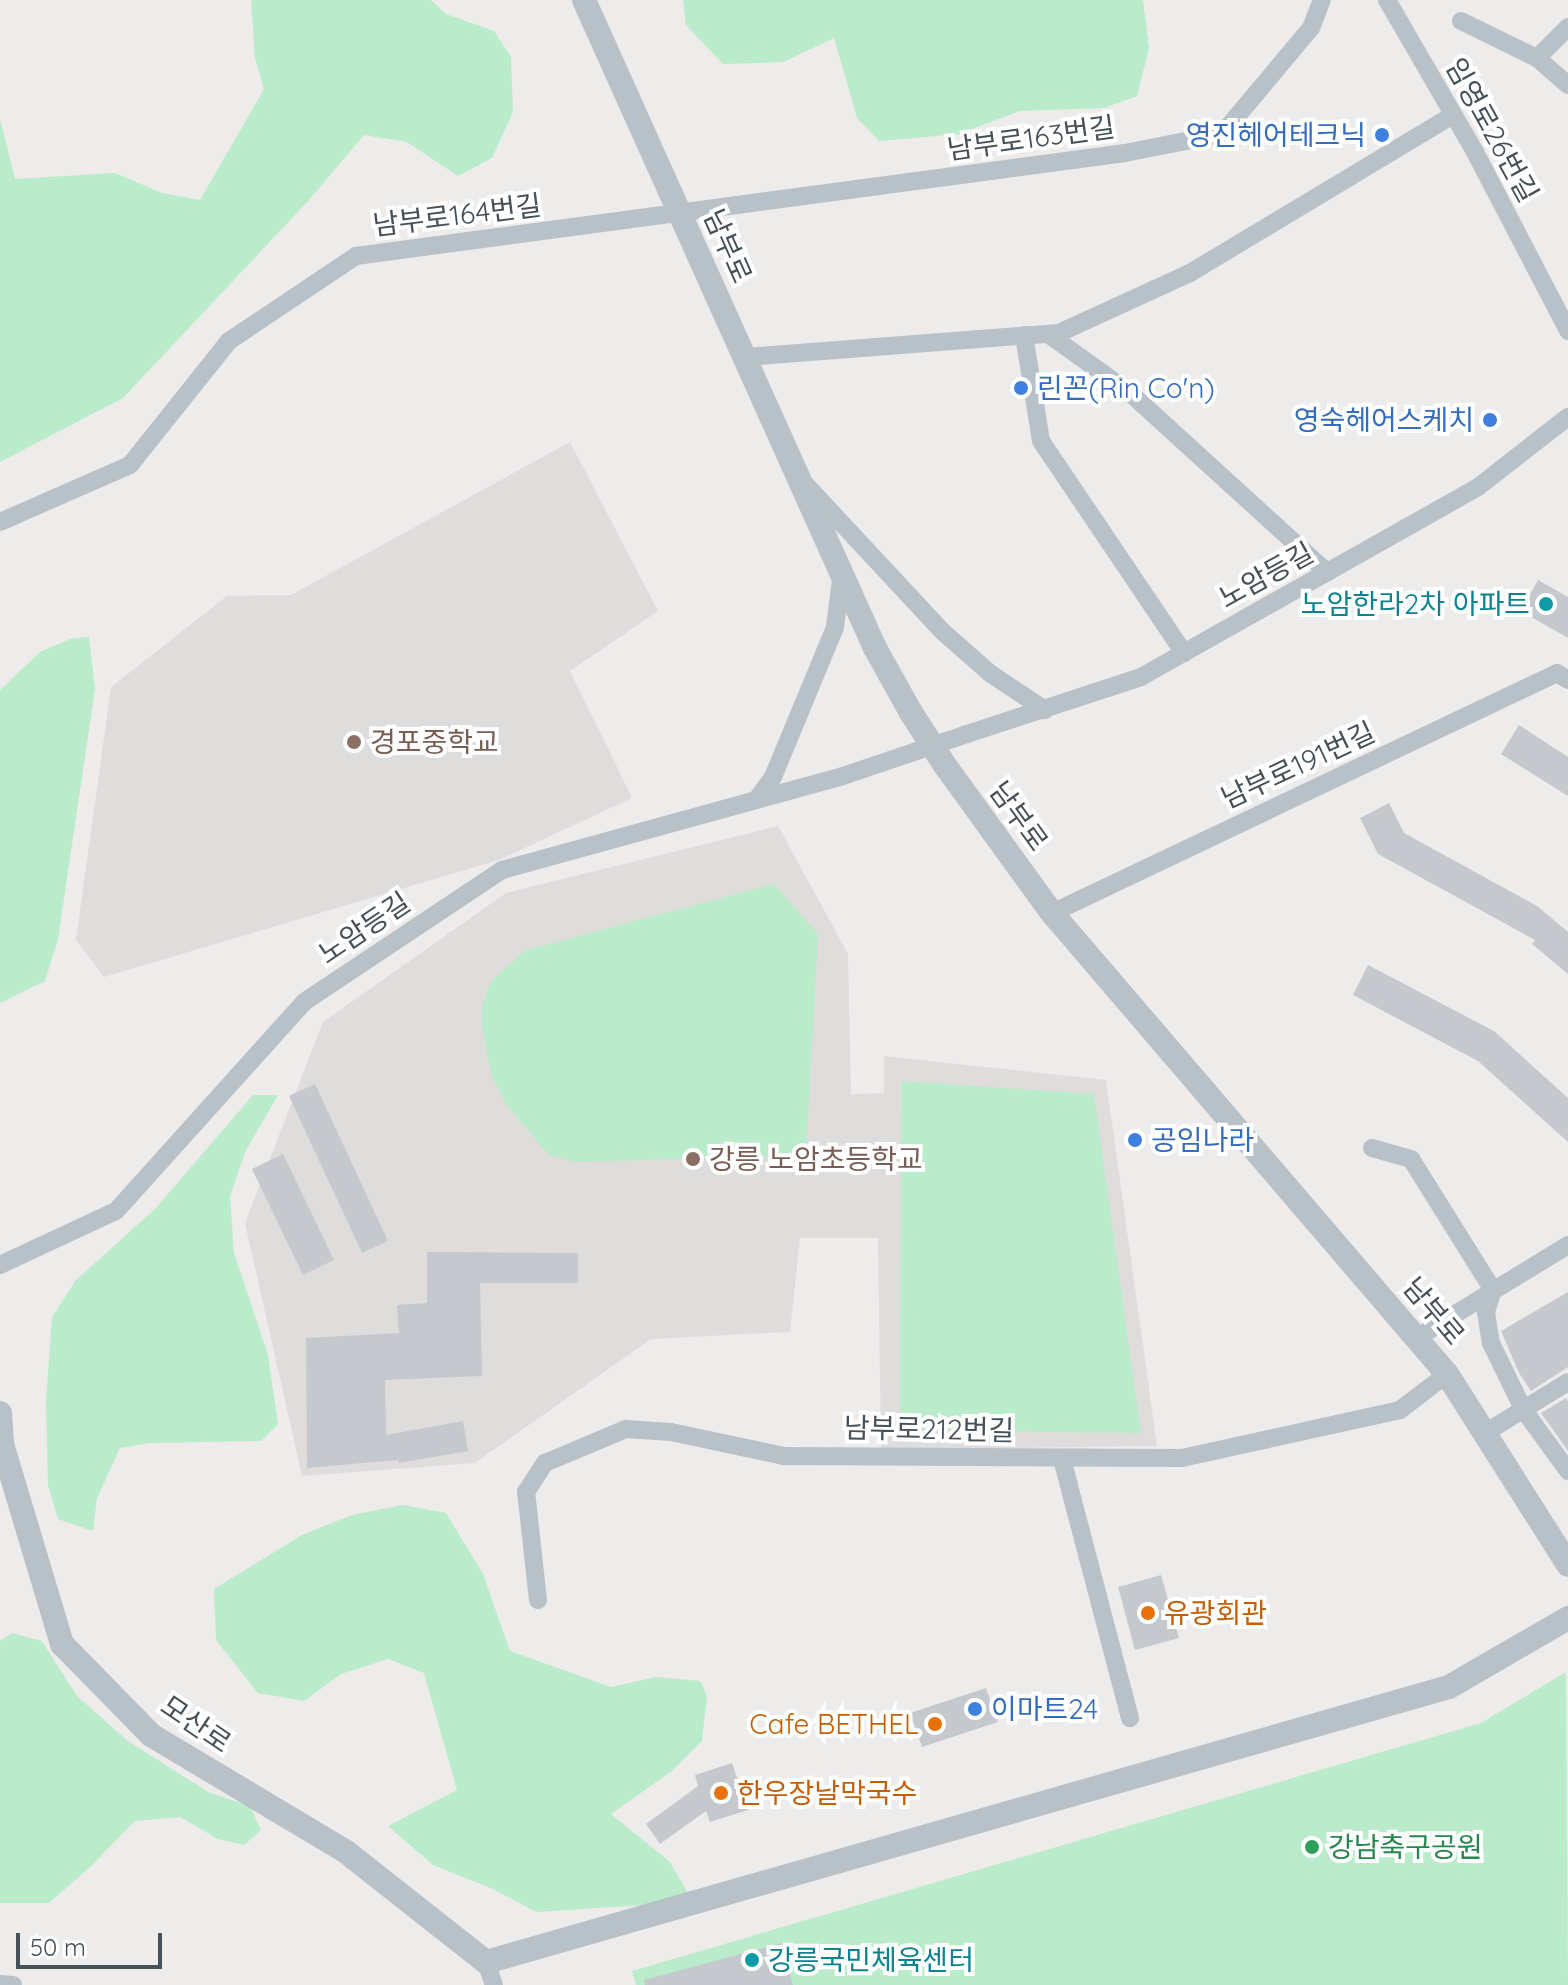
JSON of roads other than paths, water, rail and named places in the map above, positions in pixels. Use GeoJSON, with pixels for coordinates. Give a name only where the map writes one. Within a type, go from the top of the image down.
{"type":"FeatureCollection","features":[{"type":"Feature","properties":{"kind":"street","name":"남부로"},"geometry":{"type":"LineString","coordinates":[[584,0],[875,648],[910,711],[1052,913],[1447,1374],[1568,1565]]}},
{"type":"Feature","properties":{"kind":"street","name":"남부로163번길"},"geometry":{"type":"LineString","coordinates":[[681,214],[1125,153],[1222,134],[1311,28],[1322,0]]}},
{"type":"Feature","properties":{"kind":"street","name":"임영로26번길"},"geometry":{"type":"LineString","coordinates":[[1387,0],[1453,115],[1568,331]]}},
{"type":"Feature","properties":{"kind":"street"},"geometry":{"type":"LineString","coordinates":[[1461,21],[1537,58],[1568,85]]}},
{"type":"Feature","properties":{"kind":"street"},"geometry":{"type":"LineString","coordinates":[[1537,58],[1568,27]]}},
{"type":"Feature","properties":{"kind":"street"},"geometry":{"type":"LineString","coordinates":[[746,357],[1059,333],[1190,273],[1453,115]]}},
{"type":"Feature","properties":{"kind":"street","name":"남부로164번길"},"geometry":{"type":"LineString","coordinates":[[0,522],[130,465],[229,341],[356,256],[681,214]]}},
{"type":"Feature","properties":{"kind":"street"},"geometry":{"type":"LineString","coordinates":[[1048,334],[1129,392],[1327,572]]}},
{"type":"Feature","properties":{"kind":"street"},"geometry":{"type":"LineString","coordinates":[[1024,335],[1041,441],[1184,653]]}},
{"type":"Feature","properties":{"kind":"street","name":"노암등길"},"geometry":{"type":"LineString","coordinates":[[0,1265],[116,1211],[304,1002],[502,870],[843,776],[1141,677],[1478,487],[1568,417]]}},
{"type":"Feature","properties":{"kind":"street"},"geometry":{"type":"LineString","coordinates":[[801,479],[942,631],[991,674],[1045,710]]}},
{"type":"Feature","properties":{"kind":"street"},"geometry":{"type":"LineString","coordinates":[[757,799],[773,777],[835,627],[842,571]]}},
{"type":"Feature","properties":{"kind":"street","name":"남부로191번길"},"geometry":{"type":"LineString","coordinates":[[1052,913],[1557,673],[1568,680]]}},
{"type":"Feature","properties":{"kind":"street"},"geometry":{"type":"LineString","coordinates":[[1372,1148],[1411,1159],[1493,1290],[1486,1312],[1491,1343],[1523,1409],[1568,1471]]}},
{"type":"Feature","properties":{"kind":"street"},"geometry":{"type":"LineString","coordinates":[[1418,1337],[1568,1245]]}},
{"type":"Feature","properties":{"kind":"street","name":"남부로212번길"},"geometry":{"type":"LineString","coordinates":[[538,1600],[526,1492],[545,1463],[626,1429],[671,1432],[784,1456],[1182,1458],[1400,1410],[1447,1374]]}},
{"type":"Feature","properties":{"kind":"street"},"geometry":{"type":"LineString","coordinates":[[1485,1433],[1568,1382]]}},
{"type":"Feature","properties":{"kind":"street","name":"모산로"},"geometry":{"type":"LineString","coordinates":[[0,1413],[2,1444],[62,1644],[151,1735],[345,1851],[490,1974]]}},
{"type":"Feature","properties":{"kind":"street"},"geometry":{"type":"LineString","coordinates":[[1062,1459],[1130,1718]]}},
{"type":"Feature","properties":{"kind":"street"},"geometry":{"type":"LineString","coordinates":[[490,1974],[850,1861],[1449,1687],[1568,1618]]}},
{"type":"Feature","properties":{"kind":"street"},"geometry":{"type":"LineString","coordinates":[[0,1984],[13,1985]]}},
{"type":"Feature","properties":{"kind":"place","name":"영진헤어테크닉"},"geometry":{"type":"Point","coordinates":[1382,135]}},
{"type":"Feature","properties":{"kind":"place","name":"린꼰(Rin Co'n)"},"geometry":{"type":"Point","coordinates":[1021,388]}},
{"type":"Feature","properties":{"kind":"place","name":"영숙헤어스케치"},"geometry":{"type":"Point","coordinates":[1490,420]}},
{"type":"Feature","properties":{"kind":"place","name":"노암한라2차 아파트"},"geometry":{"type":"Point","coordinates":[1546,604]}},
{"type":"Feature","properties":{"kind":"place","name":"경포중학교"},"geometry":{"type":"Point","coordinates":[354,742]}},
{"type":"Feature","properties":{"kind":"place","name":"공임나라"},"geometry":{"type":"Point","coordinates":[1135,1140]}},
{"type":"Feature","properties":{"kind":"place","name":"강릉 노암초등학교"},"geometry":{"type":"Point","coordinates":[693,1159]}},
{"type":"Feature","properties":{"kind":"place","name":"유광회관"},"geometry":{"type":"Point","coordinates":[1148,1613]}},
{"type":"Feature","properties":{"kind":"place","name":"이마트24"},"geometry":{"type":"Point","coordinates":[975,1709]}},
{"type":"Feature","properties":{"kind":"place","name":"Cafe BETHEL"},"geometry":{"type":"Point","coordinates":[935,1724]}},
{"type":"Feature","properties":{"kind":"place","name":"한우장날막국수"},"geometry":{"type":"Point","coordinates":[721,1793]}},
{"type":"Feature","properties":{"kind":"place","name":"강남축구공원"},"geometry":{"type":"Point","coordinates":[1312,1847]}},
{"type":"Feature","properties":{"kind":"place","name":"강릉국민체육센터"},"geometry":{"type":"Point","coordinates":[752,1960]}}]}
